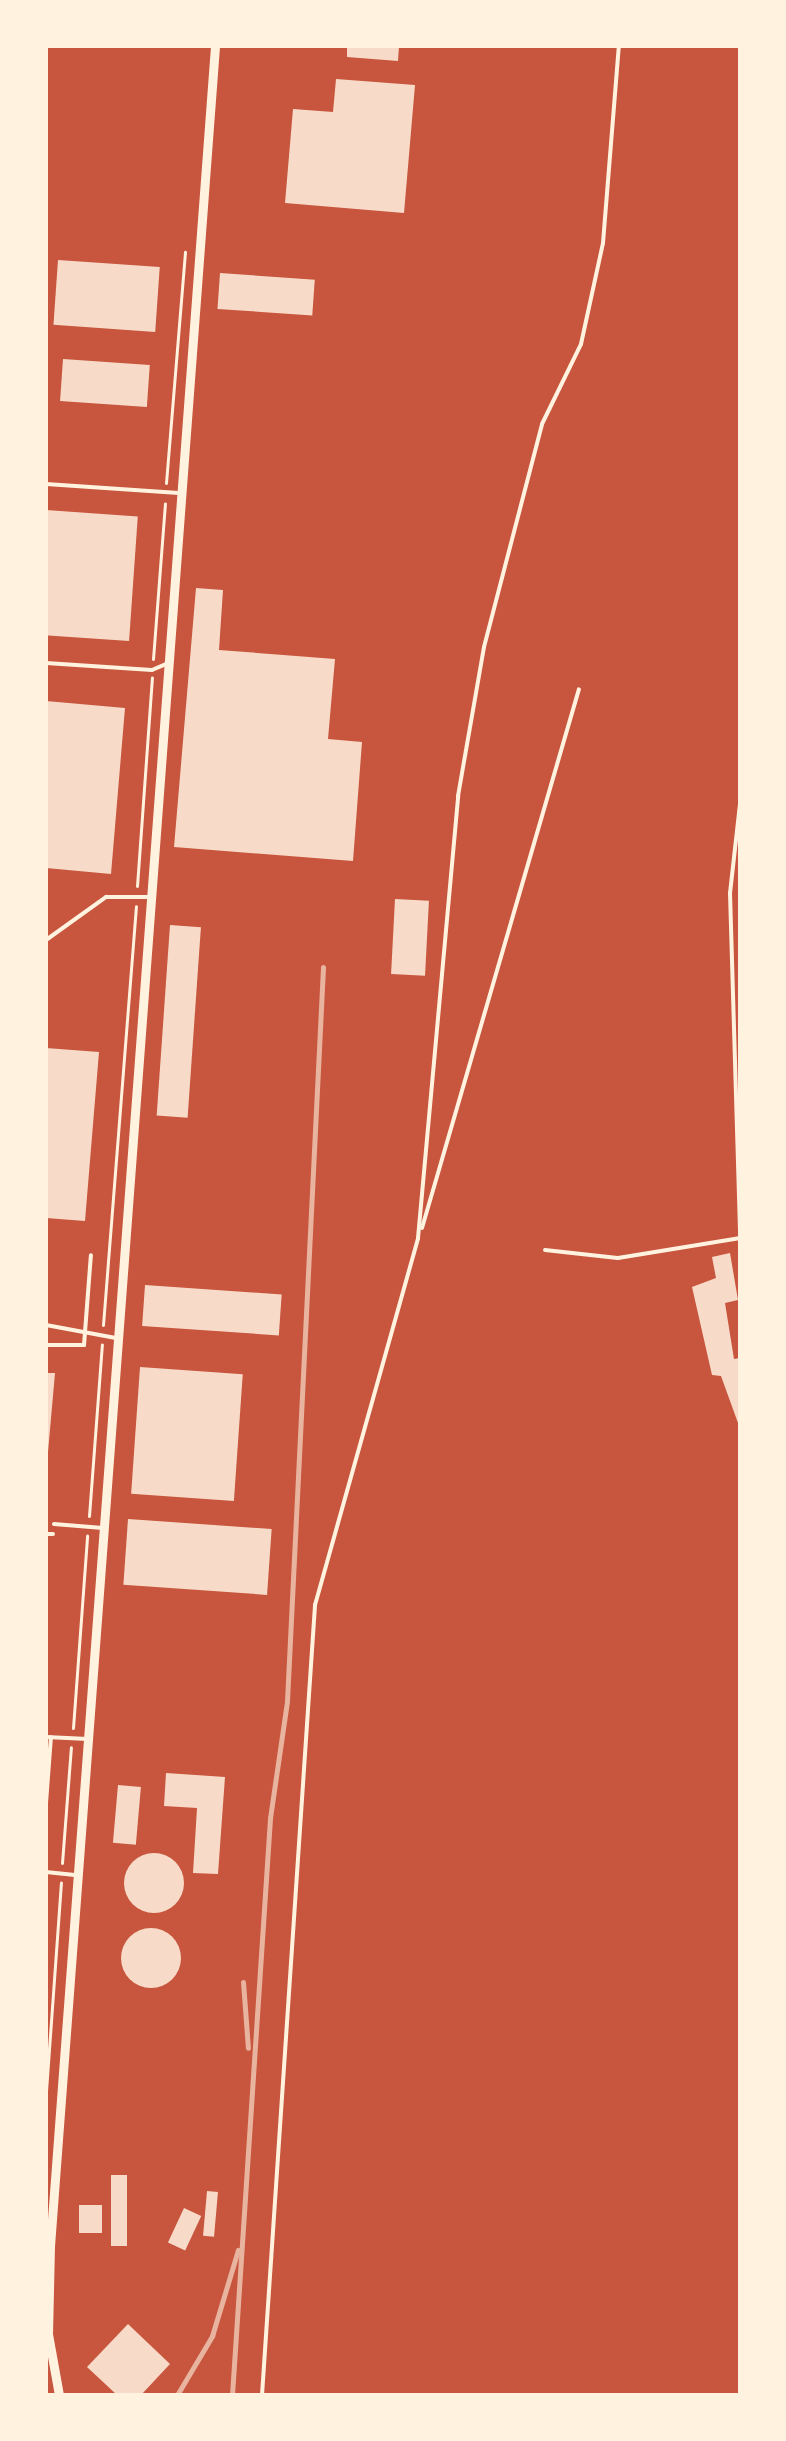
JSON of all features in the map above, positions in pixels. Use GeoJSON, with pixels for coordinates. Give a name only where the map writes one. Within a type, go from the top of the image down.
{"type":"FeatureCollection","features":[{"type":"Feature","properties":{"kind":"street"},"geometry":{"type":"LineString","coordinates":[[59,2395],[48,2297],[215,46]]}},
{"type":"Feature","properties":{"kind":"lane"},"geometry":{"type":"LineString","coordinates":[[418,1238],[458,796],[484,647],[542,424],[581,344],[603,243],[619,46]]}},
{"type":"Feature","properties":{"kind":"lane"},"geometry":{"type":"LineString","coordinates":[[46,484],[183,493]]}},
{"type":"Feature","properties":{"kind":"lane"},"geometry":{"type":"LineString","coordinates":[[46,663],[152,670],[171,661]]}},
{"type":"Feature","properties":{"kind":"lane"},"geometry":{"type":"LineString","coordinates":[[262,2395],[281,2187],[292,1882],[311,1635],[331,1538],[579,689]]}},
{"type":"Feature","properties":{"kind":"lane"},"geometry":{"type":"LineString","coordinates":[[545,1250],[618,1258],[740,1239],[730,893],[740,804]]}},
{"type":"Feature","properties":{"kind":"lane"},"geometry":{"type":"LineString","coordinates":[[46,940],[106,897],[151,897]]}},
{"type":"Feature","properties":{"kind":"lane"},"geometry":{"type":"LineString","coordinates":[[46,1345],[84,1345],[91,1255]]}},
{"type":"Feature","properties":{"kind":"lane"},"geometry":{"type":"LineString","coordinates":[[46,1325],[85,1335],[119,1339]]}},
{"type":"Feature","properties":{"kind":"lane"},"geometry":{"type":"LineString","coordinates":[[54,1524],[105,1528]]}},
{"type":"Feature","properties":{"kind":"lane"},"geometry":{"type":"LineString","coordinates":[[46,1534],[53,1534]]}},
{"type":"Feature","properties":{"kind":"lane"},"geometry":{"type":"LineString","coordinates":[[46,1803],[49,1737],[88,1739]]}},
{"type":"Feature","properties":{"kind":"lane"},"geometry":{"type":"LineString","coordinates":[[46,1872],[77,1876]]}},
{"type":"Feature","properties":{"kind":"path"},"geometry":{"type":"LineString","coordinates":[[46,2091],[185,241]]}},
{"type":"Feature","properties":{"kind":"building"},"geometry":{"type":"Polygon","coordinates":[[[347,46],[399,46],[398,61],[347,57],[347,46]]]}},
{"type":"Feature","properties":{"kind":"building"},"geometry":{"type":"Polygon","coordinates":[[[336,79],[415,85],[404,213],[285,203],[293,109],[333,112],[336,79]]]}},
{"type":"Feature","properties":{"kind":"building"},"geometry":{"type":"Polygon","coordinates":[[[58,260],[160,267],[155,332],[53,325],[58,260]]]}},
{"type":"Feature","properties":{"kind":"building"},"geometry":{"type":"Polygon","coordinates":[[[220,273],[315,280],[312,316],[217,309],[220,273]]]}},
{"type":"Feature","properties":{"kind":"building"},"geometry":{"type":"Polygon","coordinates":[[[63,359],[150,365],[147,407],[60,401],[63,359]]]}},
{"type":"Feature","properties":{"kind":"building"},"geometry":{"type":"Polygon","coordinates":[[[46,510],[138,516],[129,641],[46,635],[46,510]]]}},
{"type":"Feature","properties":{"kind":"building"},"geometry":{"type":"Polygon","coordinates":[[[196,588],[223,590],[219,650],[335,659],[328,739],[362,742],[353,861],[174,847],[196,588]]]}},
{"type":"Feature","properties":{"kind":"building"},"geometry":{"type":"Polygon","coordinates":[[[46,701],[125,708],[111,874],[46,868],[46,701]]]}},
{"type":"Feature","properties":{"kind":"building"},"geometry":{"type":"Polygon","coordinates":[[[395,899],[429,901],[425,976],[391,974],[395,899]]]}},
{"type":"Feature","properties":{"kind":"building"},"geometry":{"type":"Polygon","coordinates":[[[170,925],[201,927],[188,1118],[157,1116],[170,925]]]}},
{"type":"Feature","properties":{"kind":"building"},"geometry":{"type":"Polygon","coordinates":[[[46,1048],[99,1052],[85,1221],[46,1218],[46,1048]]]}},
{"type":"Feature","properties":{"kind":"building"},"geometry":{"type":"Polygon","coordinates":[[[730,1253],[738,1300],[725,1303],[734,1359],[740,1358],[738,1423],[721,1376],[712,1375],[692,1287],[716,1278],[712,1257],[730,1253]]]}},
{"type":"Feature","properties":{"kind":"building"},"geometry":{"type":"Polygon","coordinates":[[[145,1285],[282,1295],[279,1335],[142,1326],[145,1285]]]}},
{"type":"Feature","properties":{"kind":"building"},"geometry":{"type":"Polygon","coordinates":[[[140,1367],[243,1374],[234,1501],[131,1494],[140,1367]]]}},
{"type":"Feature","properties":{"kind":"building"},"geometry":{"type":"Polygon","coordinates":[[[46,1373],[55,1373],[48,1452],[46,1452],[46,1373]]]}},
{"type":"Feature","properties":{"kind":"building"},"geometry":{"type":"Polygon","coordinates":[[[128,1519],[272,1529],[267,1595],[123,1585],[128,1519]]]}},
{"type":"Feature","properties":{"kind":"building"},"geometry":{"type":"Polygon","coordinates":[[[166,1773],[225,1777],[218,1874],[193,1873],[197,1808],[164,1806],[166,1773]]]}},
{"type":"Feature","properties":{"kind":"building"},"geometry":{"type":"Polygon","coordinates":[[[118,1785],[141,1787],[136,1845],[113,1843],[118,1785]]]}},
{"type":"Feature","properties":{"kind":"building"},"geometry":{"type":"Polygon","coordinates":[[[154,1853],[166,1855],[175,1862],[182,1871],[182,1895],[175,1904],[166,1911],[154,1913],[142,1911],[133,1904],[126,1895],[124,1883],[126,1871],[133,1862],[142,1855],[154,1853]]]}},
{"type":"Feature","properties":{"kind":"building"},"geometry":{"type":"Polygon","coordinates":[[[151,1928],[163,1930],[172,1937],[179,1946],[179,1970],[172,1979],[163,1986],[151,1988],[139,1986],[130,1979],[123,1970],[121,1958],[123,1946],[130,1937],[139,1930],[151,1928]]]}},
{"type":"Feature","properties":{"kind":"building"},"geometry":{"type":"Polygon","coordinates":[[[111,2175],[127,2175],[127,2246],[111,2246],[111,2175]]]}},
{"type":"Feature","properties":{"kind":"building"},"geometry":{"type":"Polygon","coordinates":[[[207,2191],[218,2192],[214,2237],[203,2236],[207,2191]]]}},
{"type":"Feature","properties":{"kind":"building"},"geometry":{"type":"Polygon","coordinates":[[[79,2205],[102,2205],[102,2233],[79,2233],[79,2205]]]}},
{"type":"Feature","properties":{"kind":"building"},"geometry":{"type":"Polygon","coordinates":[[[184,2208],[201,2216],[185,2250],[168,2242],[184,2208]]]}},
{"type":"Feature","properties":{"kind":"building"},"geometry":{"type":"Polygon","coordinates":[[[128,2324],[170,2364],[141,2395],[117,2395],[87,2367],[128,2324]]]}},
{"type":"Feature","properties":{"kind":"railway"},"geometry":{"type":"LineString","coordinates":[[232,2395],[270,1818],[287,1701],[323,967]]}},
{"type":"Feature","properties":{"kind":"railway"},"geometry":{"type":"LineString","coordinates":[[243,1982],[248,2048]]}},
{"type":"Feature","properties":{"kind":"railway"},"geometry":{"type":"LineString","coordinates":[[177,2395],[212,2336],[238,2250]]}}]}
